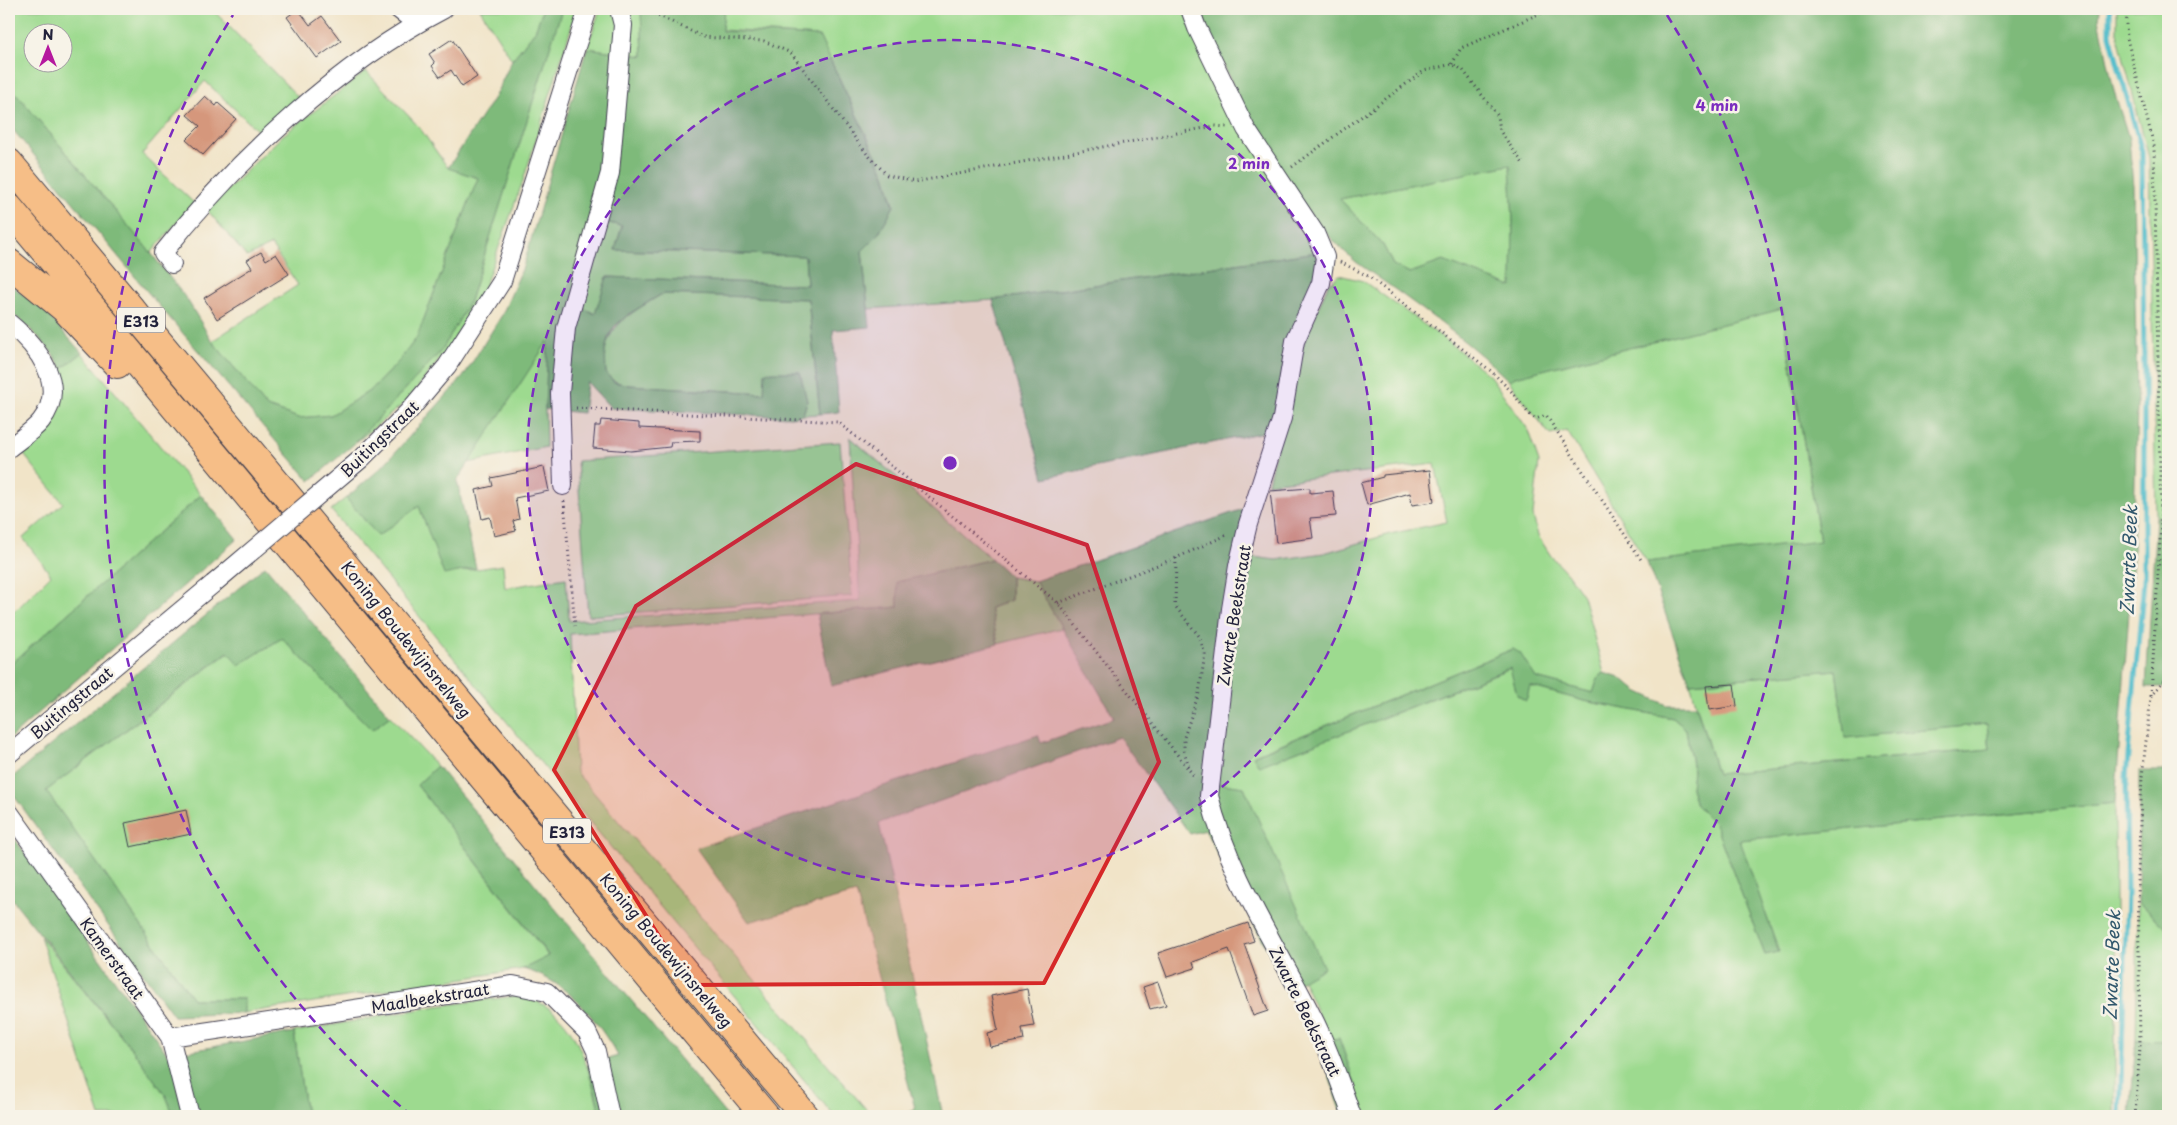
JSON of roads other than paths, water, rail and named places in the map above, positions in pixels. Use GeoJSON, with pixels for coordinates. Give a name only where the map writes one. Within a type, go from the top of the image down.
{"type":"FeatureCollection","features":[{"type":"Feature","properties":{"kind":"highway","name":"Koning Boudewijnsnelweg"},"geometry":{"type":"LineString","coordinates":[[9,163],[342,559],[499,751],[805,1116]]}},
{"type":"Feature","properties":{"kind":"highway","name":"Koning Boudewijnsnelweg"},"geometry":{"type":"LineString","coordinates":[[9,208],[765,1116]]}},
{"type":"Feature","properties":{"kind":"highway"},"geometry":{"type":"LineString","coordinates":[[9,263],[64,308],[133,381],[160,388]]}},
{"type":"Feature","properties":{"kind":"street"},"geometry":{"type":"LineString","coordinates":[[398,9],[416,23]]}},
{"type":"Feature","properties":{"kind":"street"},"geometry":{"type":"LineString","coordinates":[[172,264],[163,253],[193,215],[246,158],[366,56],[416,23],[444,9]]}},
{"type":"Feature","properties":{"kind":"street","name":"Buitingstraat"},"geometry":{"type":"LineString","coordinates":[[9,754],[362,458],[409,411],[447,366],[502,280],[588,9]]}},
{"type":"Feature","properties":{"kind":"street"},"geometry":{"type":"LineString","coordinates":[[563,486],[561,408],[566,328],[610,173],[623,26],[619,9]]}},
{"type":"Feature","properties":{"kind":"street","name":"Zwarte Beekstraat"},"geometry":{"type":"LineString","coordinates":[[1190,9],[1197,28],[1246,129],[1315,233],[1325,257],[1321,284],[1295,341],[1282,418],[1248,524],[1231,609],[1209,796],[1216,822],[1236,872],[1310,1012],[1331,1056],[1352,1116]]}},
{"type":"Feature","properties":{"kind":"street"},"geometry":{"type":"LineString","coordinates":[[9,323],[35,350],[49,369],[52,390],[50,406],[41,422],[9,448]]}},
{"type":"Feature","properties":{"kind":"street","name":"Kamerstraat"},"geometry":{"type":"LineString","coordinates":[[9,812],[170,1037],[190,1116]]}},
{"type":"Feature","properties":{"kind":"street","name":"Maalbeekstraat"},"geometry":{"type":"LineString","coordinates":[[170,1037],[513,985],[547,992],[587,1032],[596,1050],[610,1116]]}},
{"type":"Feature","properties":{"kind":"waterway","name":"Zwarte Beek"},"geometry":{"type":"LineString","coordinates":[[2110,9],[2110,35],[2142,152],[2144,368],[2144,580],[2126,777],[2127,893],[2120,1116]]}}]}
